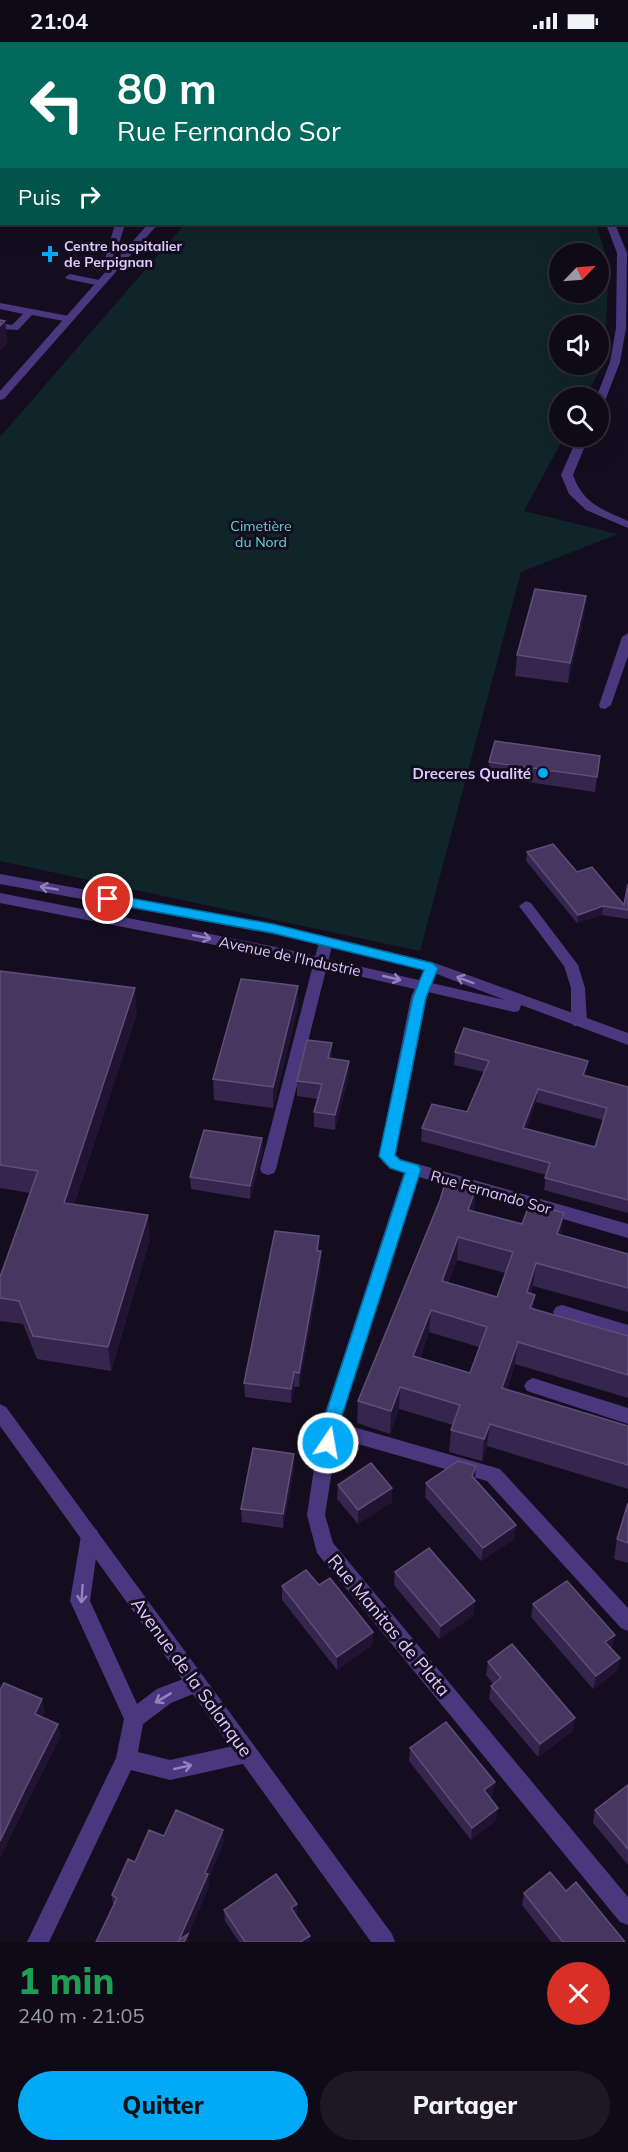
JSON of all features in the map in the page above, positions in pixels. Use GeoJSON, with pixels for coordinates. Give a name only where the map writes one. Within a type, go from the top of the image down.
{"type":"FeatureCollection","features":[{"type":"Feature","properties":{"kind":"street"},"geometry":{"type":"LineString","coordinates":[[120,225],[110,259],[122,262]]}},
{"type":"Feature","properties":{"kind":"street"},"geometry":{"type":"LineString","coordinates":[[0,397],[153,225]]}},
{"type":"Feature","properties":{"kind":"street"},"geometry":{"type":"LineString","coordinates":[[605,387],[625,328],[622,253],[611,225]]}},
{"type":"Feature","properties":{"kind":"street"},"geometry":{"type":"LineString","coordinates":[[70,277],[101,284]]}},
{"type":"Feature","properties":{"kind":"street"},"geometry":{"type":"LineString","coordinates":[[0,306],[69,319]]}},
{"type":"Feature","properties":{"kind":"street"},"geometry":{"type":"LineString","coordinates":[[0,326],[14,328],[30,312]]}},
{"type":"Feature","properties":{"kind":"street"},"geometry":{"type":"LineString","coordinates":[[579,447],[567,475],[573,492],[590,508],[627,525]]}},
{"type":"Feature","properties":{"kind":"street"},"geometry":{"type":"LineString","coordinates":[[605,705],[628,637]]}},
{"type":"Feature","properties":{"kind":"street","name":"Avenue de l'Industrie"},"geometry":{"type":"LineString","coordinates":[[0,879],[273,929],[432,968],[628,1039]]}},
{"type":"Feature","properties":{"kind":"street","name":"Avenue de l'Industrie"},"geometry":{"type":"LineString","coordinates":[[0,898],[319,962],[579,1022]]}},
{"type":"Feature","properties":{"kind":"street"},"geometry":{"type":"LineString","coordinates":[[526,906],[571,965],[578,987],[579,1022]]}},
{"type":"Feature","properties":{"kind":"street"},"geometry":{"type":"LineString","coordinates":[[163,930],[173,911]]}},
{"type":"Feature","properties":{"kind":"street"},"geometry":{"type":"LineString","coordinates":[[268,1169],[319,962],[326,942]]}},
{"type":"Feature","properties":{"kind":"street"},"geometry":{"type":"LineString","coordinates":[[425,986],[432,968]]}},
{"type":"Feature","properties":{"kind":"street","name":"Rue Fernando Sor"},"geometry":{"type":"LineString","coordinates":[[425,986],[419,997],[387,1156],[395,1164],[628,1231]]}},
{"type":"Feature","properties":{"kind":"street","name":"Rue Manitas de Plata"},"geometry":{"type":"LineString","coordinates":[[413,1169],[329,1428],[316,1515],[324,1546],[628,1914]]}},
{"type":"Feature","properties":{"kind":"street"},"geometry":{"type":"LineString","coordinates":[[562,1312],[628,1332]]}},
{"type":"Feature","properties":{"kind":"street"},"geometry":{"type":"LineString","coordinates":[[534,1386],[628,1416]]}},
{"type":"Feature","properties":{"kind":"street","name":"Avenue de la Salanque"},"geometry":{"type":"LineString","coordinates":[[0,1412],[384,1942]]}},
{"type":"Feature","properties":{"kind":"street"},"geometry":{"type":"LineString","coordinates":[[329,1428],[493,1475],[628,1622]]}},
{"type":"Feature","properties":{"kind":"street"},"geometry":{"type":"LineString","coordinates":[[38,1942],[126,1759],[134,1719],[80,1601],[90,1536]]}},
{"type":"Feature","properties":{"kind":"street"},"geometry":{"type":"LineString","coordinates":[[134,1719],[164,1696],[196,1683]]}},
{"type":"Feature","properties":{"kind":"street"},"geometry":{"type":"LineString","coordinates":[[126,1759],[170,1770],[247,1753]]}},
{"type":"Feature","properties":{"kind":"green space","name":"Cimetière du Nord"},"geometry":{"type":"Polygon","coordinates":[[[184,225],[596,225],[602,243],[549,243],[549,303],[607,303],[606,315],[549,315],[549,375],[597,375],[591,387],[549,387],[549,447],[559,447],[524,511],[618,534],[521,572],[420,951],[0,861],[0,437],[184,225]]]}},
{"type":"Feature","properties":{"kind":"building"},"geometry":{"type":"Polygon","coordinates":[[[535,589],[586,596],[570,663],[517,655],[535,589]]]}},
{"type":"Feature","properties":{"kind":"building"},"geometry":{"type":"Polygon","coordinates":[[[495,741],[600,756],[597,777],[489,762],[495,741]]]}},
{"type":"Feature","properties":{"kind":"building"},"geometry":{"type":"Polygon","coordinates":[[[553,844],[577,872],[592,867],[624,905],[628,884],[628,910],[603,906],[578,915],[527,852],[553,844]]]}},
{"type":"Feature","properties":{"kind":"building"},"geometry":{"type":"Polygon","coordinates":[[[0,971],[135,988],[64,1203],[148,1215],[108,1347],[33,1336],[19,1301],[0,1298],[0,1277],[38,1171],[0,1165],[0,971]]]}},
{"type":"Feature","properties":{"kind":"building"},"geometry":{"type":"Polygon","coordinates":[[[241,979],[298,986],[273,1087],[213,1079],[241,979]]]}},
{"type":"Feature","properties":{"kind":"building"},"geometry":{"type":"Polygon","coordinates":[[[464,1028],[588,1061],[583,1075],[628,1087],[628,1200],[545,1178],[550,1163],[422,1128],[432,1104],[467,1112],[489,1061],[455,1052],[464,1028]],[[538,1089],[523,1128],[595,1147],[607,1108],[538,1089]]]}},
{"type":"Feature","properties":{"kind":"building"},"geometry":{"type":"Polygon","coordinates":[[[307,1040],[332,1043],[328,1058],[349,1061],[335,1115],[314,1112],[322,1084],[297,1081],[307,1040]]]}},
{"type":"Feature","properties":{"kind":"building"},"geometry":{"type":"Polygon","coordinates":[[[204,1130],[262,1138],[250,1186],[190,1177],[204,1130]]]}},
{"type":"Feature","properties":{"kind":"building"},"geometry":{"type":"Polygon","coordinates":[[[446,1180],[476,1188],[468,1210],[522,1224],[530,1203],[564,1213],[557,1234],[628,1254],[628,1288],[536,1263],[527,1292],[535,1295],[530,1308],[628,1336],[628,1375],[518,1342],[502,1388],[628,1426],[628,1465],[490,1424],[484,1439],[451,1430],[460,1405],[400,1387],[391,1411],[358,1401],[440,1200],[446,1180]],[[458,1237],[442,1281],[497,1297],[513,1252],[458,1237]],[[431,1310],[413,1356],[470,1373],[487,1327],[431,1310]]]}},
{"type":"Feature","properties":{"kind":"building"},"geometry":{"type":"Polygon","coordinates":[[[275,1231],[319,1236],[317,1251],[321,1251],[299,1373],[294,1372],[291,1389],[244,1383],[275,1231]]]}},
{"type":"Feature","properties":{"kind":"building"},"geometry":{"type":"Polygon","coordinates":[[[253,1448],[294,1454],[283,1514],[241,1509],[253,1448]]]}},
{"type":"Feature","properties":{"kind":"building"},"geometry":{"type":"Polygon","coordinates":[[[458,1461],[476,1466],[472,1476],[516,1525],[483,1548],[426,1483],[458,1461]]]}},
{"type":"Feature","properties":{"kind":"building"},"geometry":{"type":"Polygon","coordinates":[[[371,1463],[392,1488],[358,1510],[338,1485],[371,1463]]]}},
{"type":"Feature","properties":{"kind":"building"},"geometry":{"type":"Polygon","coordinates":[[[628,1503],[628,1543],[617,1539],[628,1503]]]}},
{"type":"Feature","properties":{"kind":"building"},"geometry":{"type":"Polygon","coordinates":[[[429,1548],[475,1601],[441,1626],[395,1572],[429,1548]]]}},
{"type":"Feature","properties":{"kind":"building"},"geometry":{"type":"Polygon","coordinates":[[[306,1570],[319,1585],[330,1578],[373,1632],[337,1657],[282,1586],[306,1570]]]}},
{"type":"Feature","properties":{"kind":"building"},"geometry":{"type":"Polygon","coordinates":[[[567,1581],[615,1635],[605,1642],[620,1658],[596,1676],[533,1604],[567,1581]]]}},
{"type":"Feature","properties":{"kind":"building"},"geometry":{"type":"Polygon","coordinates":[[[512,1644],[575,1718],[540,1744],[491,1686],[501,1678],[488,1662],[512,1644]]]}},
{"type":"Feature","properties":{"kind":"building"},"geometry":{"type":"Polygon","coordinates":[[[4,1683],[42,1699],[35,1714],[58,1724],[0,1841],[0,1690],[4,1683]]]}},
{"type":"Feature","properties":{"kind":"building"},"geometry":{"type":"Polygon","coordinates":[[[446,1722],[495,1782],[484,1790],[498,1808],[472,1828],[410,1748],[446,1722]]]}},
{"type":"Feature","properties":{"kind":"building"},"geometry":{"type":"Polygon","coordinates":[[[628,1785],[628,1849],[595,1810],[628,1785]]]}},
{"type":"Feature","properties":{"kind":"building"},"geometry":{"type":"Polygon","coordinates":[[[176,1810],[223,1830],[205,1873],[208,1874],[179,1940],[188,1934],[184,1942],[96,1942],[117,1898],[112,1895],[128,1859],[135,1862],[149,1830],[164,1836],[176,1810]]]}},
{"type":"Feature","properties":{"kind":"building"},"geometry":{"type":"Polygon","coordinates":[[[550,1872],[566,1891],[576,1882],[625,1942],[563,1942],[524,1893],[550,1872]]]}},
{"type":"Feature","properties":{"kind":"building"},"geometry":{"type":"Polygon","coordinates":[[[276,1874],[297,1904],[291,1908],[310,1936],[300,1942],[245,1942],[224,1910],[276,1874]]]}},
{"type":"Feature","properties":{"kind":"place","name":"Centre hospitalier de Perpignan"},"geometry":{"type":"Point","coordinates":[50,254]}},
{"type":"Feature","properties":{"kind":"place","name":"Dreceres Qualité"},"geometry":{"type":"Point","coordinates":[543,773]}},
{"type":"Feature","properties":{"kind":"route"},"geometry":{"type":"LineString","coordinates":[[108,899],[273,929],[432,968],[419,997],[387,1156],[395,1164],[413,1169],[329,1428],[328,1443]]}}]}
